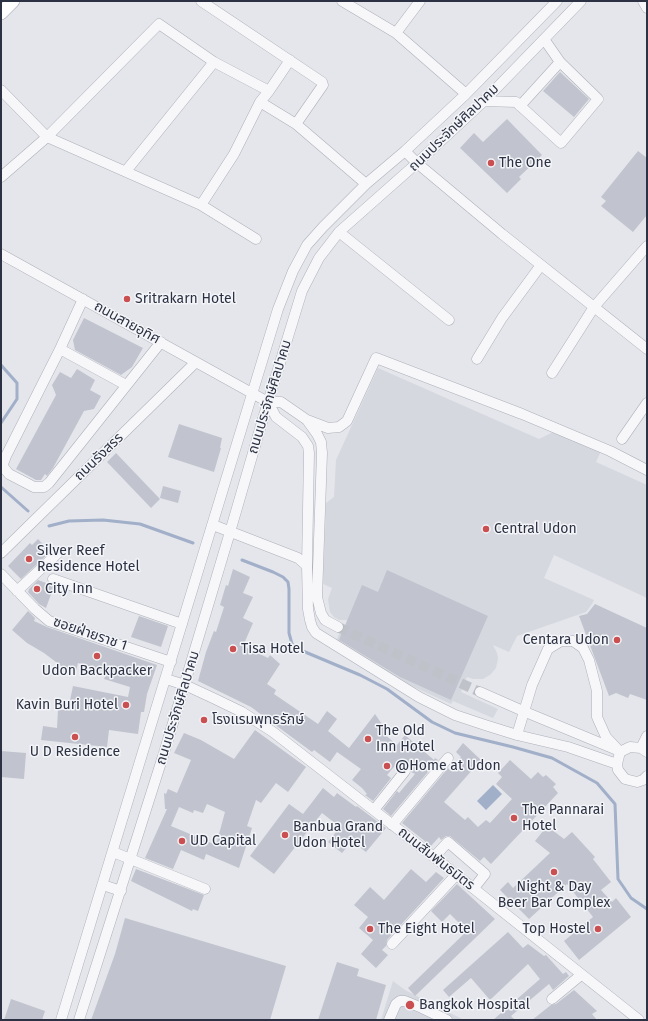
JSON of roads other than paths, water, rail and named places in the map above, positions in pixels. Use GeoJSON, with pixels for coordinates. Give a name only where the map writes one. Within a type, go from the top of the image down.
{"type":"FeatureCollection","features":[{"type":"Feature","properties":{"kind":"main road"},"geometry":{"type":"LineString","coordinates":[[1,13],[13,1]]}},
{"type":"Feature","properties":{"kind":"street"},"geometry":{"type":"LineString","coordinates":[[201,1],[322,83],[296,124]]}},
{"type":"Feature","properties":{"kind":"street"},"geometry":{"type":"LineString","coordinates":[[342,1],[396,33],[466,94]]}},
{"type":"Feature","properties":{"kind":"street"},"geometry":{"type":"LineString","coordinates":[[396,33],[420,1]]}},
{"type":"Feature","properties":{"kind":"street","name":"ถนนประจักษ์ศิลปาคม"},"geometry":{"type":"LineString","coordinates":[[61,1020],[278,309],[293,271],[307,245],[323,227],[366,184],[405,151],[466,94],[557,1]]}},
{"type":"Feature","properties":{"kind":"street","name":"ถนนประจักษ์ศิลปาคม"},"geometry":{"type":"LineString","coordinates":[[79,1020],[185,685],[302,291],[319,258],[339,232],[418,163],[484,101],[582,1]]}},
{"type":"Feature","properties":{"kind":"street"},"geometry":{"type":"LineString","coordinates":[[643,1],[647,8]]}},
{"type":"Feature","properties":{"kind":"street"},"geometry":{"type":"LineString","coordinates":[[1,177],[47,137],[159,24],[214,62],[269,92]]}},
{"type":"Feature","properties":{"kind":"street"},"geometry":{"type":"LineString","coordinates":[[484,101],[516,102],[561,143],[598,99],[560,62],[544,39]]}},
{"type":"Feature","properties":{"kind":"street"},"geometry":{"type":"LineString","coordinates":[[201,205],[234,154],[260,102],[269,92],[290,60]]}},
{"type":"Feature","properties":{"kind":"street"},"geometry":{"type":"LineString","coordinates":[[126,172],[214,62]]}},
{"type":"Feature","properties":{"kind":"street"},"geometry":{"type":"LineString","coordinates":[[520,106],[560,62]]}},
{"type":"Feature","properties":{"kind":"street"},"geometry":{"type":"LineString","coordinates":[[1,90],[47,137],[201,205],[256,239]]}},
{"type":"Feature","properties":{"kind":"street"},"geometry":{"type":"LineString","coordinates":[[260,102],[296,124],[366,184]]}},
{"type":"Feature","properties":{"kind":"street"},"geometry":{"type":"LineString","coordinates":[[405,151],[541,265],[647,349]]}},
{"type":"Feature","properties":{"kind":"street"},"geometry":{"type":"LineString","coordinates":[[339,232],[449,320]]}},
{"type":"Feature","properties":{"kind":"street"},"geometry":{"type":"LineString","coordinates":[[552,374],[594,307],[647,246]]}},
{"type":"Feature","properties":{"kind":"street","name":"ถนนสายอุทิศ"},"geometry":{"type":"LineString","coordinates":[[1,254],[268,402]]}},
{"type":"Feature","properties":{"kind":"street"},"geometry":{"type":"LineString","coordinates":[[477,359],[502,318],[541,265]]}},
{"type":"Feature","properties":{"kind":"street"},"geometry":{"type":"LineString","coordinates":[[56,499],[39,488],[34,487],[9,474],[4,468],[3,464],[83,299]]}},
{"type":"Feature","properties":{"kind":"street"},"geometry":{"type":"LineString","coordinates":[[39,488],[44,487],[49,483],[161,342]]}},
{"type":"Feature","properties":{"kind":"street"},"geometry":{"type":"LineString","coordinates":[[60,349],[126,385]]}},
{"type":"Feature","properties":{"kind":"street"},"geometry":{"type":"LineString","coordinates":[[617,764],[568,747],[517,735],[455,715],[419,697],[316,633],[310,620],[308,609],[307,566],[310,453],[308,446],[302,437],[276,417],[268,402],[281,402],[307,420],[328,428],[339,427],[347,421],[376,358],[522,414],[610,451],[647,470]]}},
{"type":"Feature","properties":{"kind":"street","name":"ถนนรังสรร"},"geometry":{"type":"LineString","coordinates":[[1,553],[196,362]]}},
{"type":"Feature","properties":{"kind":"street"},"geometry":{"type":"LineString","coordinates":[[622,439],[647,403]]}},
{"type":"Feature","properties":{"kind":"street"},"geometry":{"type":"LineString","coordinates":[[307,420],[321,442],[322,453],[317,597],[325,620],[338,627]]}},
{"type":"Feature","properties":{"kind":"street"},"geometry":{"type":"LineString","coordinates":[[213,525],[298,558],[307,566]]}},
{"type":"Feature","properties":{"kind":"street"},"geometry":{"type":"LineString","coordinates":[[17,591],[58,553]]}},
{"type":"Feature","properties":{"kind":"street","name":"ซอยฝ่ายราช 1"},"geometry":{"type":"LineString","coordinates":[[1,574],[49,621],[171,662]]}},
{"type":"Feature","properties":{"kind":"street"},"geometry":{"type":"LineString","coordinates":[[54,579],[182,624]]}},
{"type":"Feature","properties":{"kind":"street"},"geometry":{"type":"LineString","coordinates":[[517,735],[532,685],[548,649],[560,641],[573,641],[583,648],[589,660],[597,690],[597,717],[606,737],[620,752]]}},
{"type":"Feature","properties":{"kind":"street","name":"ถนนสัมพันธมิตร"},"geometry":{"type":"LineString","coordinates":[[166,679],[185,685],[242,712],[273,732],[434,856],[639,1020]]}},
{"type":"Feature","properties":{"kind":"street"},"geometry":{"type":"LineString","coordinates":[[480,692],[620,752]]}},
{"type":"Feature","properties":{"kind":"street"},"geometry":{"type":"LineString","coordinates":[[647,736],[644,750],[630,747],[620,752],[617,764],[618,770],[625,779],[631,782],[643,780],[647,776]]}},
{"type":"Feature","properties":{"kind":"street"},"geometry":{"type":"LineString","coordinates":[[392,825],[448,758]]}},
{"type":"Feature","properties":{"kind":"street"},"geometry":{"type":"LineString","coordinates":[[374,810],[405,771]]}},
{"type":"Feature","properties":{"kind":"street"},"geometry":{"type":"LineString","coordinates":[[434,856],[448,842],[485,874],[474,888]]}},
{"type":"Feature","properties":{"kind":"street"},"geometry":{"type":"LineString","coordinates":[[113,852],[205,889]]}},
{"type":"Feature","properties":{"kind":"street"},"geometry":{"type":"LineString","coordinates":[[392,944],[456,874]]}},
{"type":"Feature","properties":{"kind":"street"},"geometry":{"type":"LineString","coordinates":[[103,885],[121,891]]}},
{"type":"Feature","properties":{"kind":"street"},"geometry":{"type":"LineString","coordinates":[[552,999],[581,975]]}},
{"type":"Feature","properties":{"kind":"street"},"geometry":{"type":"LineString","coordinates":[[389,1020],[396,1004],[400,1001],[405,1001],[422,1008],[446,1020]]}},
{"type":"Feature","properties":{"kind":"water"},"geometry":{"type":"Polygon","coordinates":[[[493,785],[502,794],[486,810],[477,801],[493,785]]]}},
{"type":"Feature","properties":{"kind":"waterway"},"geometry":{"type":"LineString","coordinates":[[1,365],[17,383],[17,399],[1,423]]}},
{"type":"Feature","properties":{"kind":"waterway"},"geometry":{"type":"LineString","coordinates":[[1,487],[28,511]]}},
{"type":"Feature","properties":{"kind":"waterway"},"geometry":{"type":"LineString","coordinates":[[49,526],[69,521],[103,520],[140,524],[193,543]]}},
{"type":"Feature","properties":{"kind":"waterway"},"geometry":{"type":"LineString","coordinates":[[242,560],[273,572],[283,577],[288,582],[289,633],[292,644],[298,649],[360,675],[387,689],[432,722],[455,733],[552,758],[597,783],[615,804],[618,879],[631,898],[647,909]]}},
{"type":"Feature","properties":{"kind":"tunnel"},"geometry":{"type":"LineString","coordinates":[[338,627],[480,692]]}},
{"type":"Feature","properties":{"kind":"place","name":"The One"},"geometry":{"type":"Point","coordinates":[491,163]}},
{"type":"Feature","properties":{"kind":"place","name":"Sritrakarn Hotel"},"geometry":{"type":"Point","coordinates":[127,299]}},
{"type":"Feature","properties":{"kind":"place","name":"Central Udon"},"geometry":{"type":"Point","coordinates":[486,529]}},
{"type":"Feature","properties":{"kind":"place","name":"Silver Reef Residence Hotel"},"geometry":{"type":"Point","coordinates":[29,559]}},
{"type":"Feature","properties":{"kind":"place","name":"City Inn"},"geometry":{"type":"Point","coordinates":[37,589]}},
{"type":"Feature","properties":{"kind":"place","name":"Centara Udon"},"geometry":{"type":"Point","coordinates":[617,640]}},
{"type":"Feature","properties":{"kind":"place","name":"Tisa Hotel"},"geometry":{"type":"Point","coordinates":[233,649]}},
{"type":"Feature","properties":{"kind":"place","name":"Udon Backpacker"},"geometry":{"type":"Point","coordinates":[97,656]}},
{"type":"Feature","properties":{"kind":"place","name":"Kavin Buri Hotel"},"geometry":{"type":"Point","coordinates":[126,705]}},
{"type":"Feature","properties":{"kind":"place","name":"โรงเเรมพุทธรักษ์"},"geometry":{"type":"Point","coordinates":[204,720]}},
{"type":"Feature","properties":{"kind":"place","name":"U D Residence"},"geometry":{"type":"Point","coordinates":[75,737]}},
{"type":"Feature","properties":{"kind":"place","name":"The Old Inn Hotel"},"geometry":{"type":"Point","coordinates":[368,739]}},
{"type":"Feature","properties":{"kind":"place","name":"@Home at Udon"},"geometry":{"type":"Point","coordinates":[387,766]}},
{"type":"Feature","properties":{"kind":"place","name":"The Pannarai Hotel"},"geometry":{"type":"Point","coordinates":[514,818]}},
{"type":"Feature","properties":{"kind":"place","name":"Banbua Grand Udon Hotel"},"geometry":{"type":"Point","coordinates":[285,835]}},
{"type":"Feature","properties":{"kind":"place","name":"UD Capital"},"geometry":{"type":"Point","coordinates":[182,841]}},
{"type":"Feature","properties":{"kind":"place","name":"Night & Day Beer Bar Complex"},"geometry":{"type":"Point","coordinates":[554,872]}},
{"type":"Feature","properties":{"kind":"place","name":"The Eight Hotel"},"geometry":{"type":"Point","coordinates":[370,929]}},
{"type":"Feature","properties":{"kind":"place","name":"Top Hostel"},"geometry":{"type":"Point","coordinates":[598,929]}},
{"type":"Feature","properties":{"kind":"place","name":"Bangkok Hospital"},"geometry":{"type":"Point","coordinates":[410,1005]}}]}
